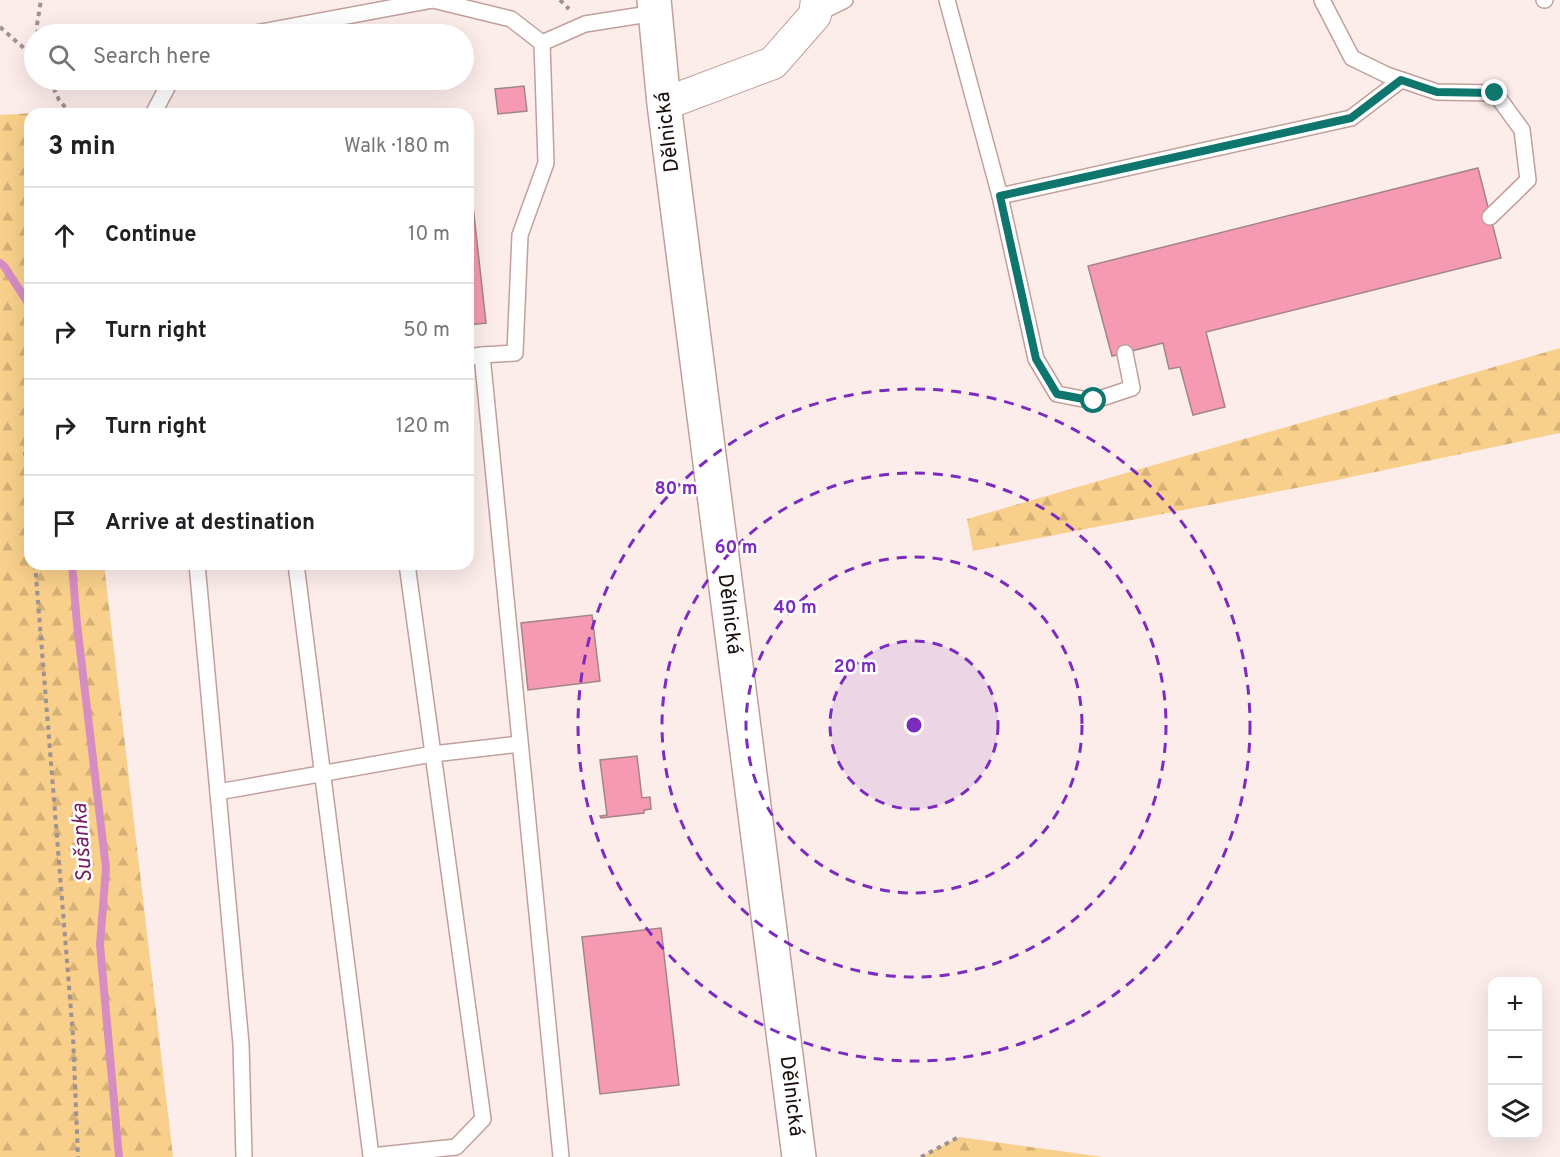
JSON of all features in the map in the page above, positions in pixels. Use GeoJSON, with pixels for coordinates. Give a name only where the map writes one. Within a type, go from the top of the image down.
{"type":"FeatureCollection","features":[{"type":"Feature","properties":{"kind":"main road","name":"Dělnická"},"geometry":{"type":"LineString","coordinates":[[654,7],[664,104],[799,1157]]}},
{"type":"Feature","properties":{"kind":"street"},"geometry":{"type":"LineString","coordinates":[[664,104],[773,63],[816,7]]}},
{"type":"Feature","properties":{"kind":"lane"},"geometry":{"type":"LineString","coordinates":[[305,24],[433,0],[511,19],[542,43]]}},
{"type":"Feature","properties":{"kind":"lane"},"geometry":{"type":"LineString","coordinates":[[816,7],[845,0]]}},
{"type":"Feature","properties":{"kind":"lane"},"geometry":{"type":"LineString","coordinates":[[947,0],[1000,196],[1036,359],[1057,394],[1094,401],[1132,388],[1125,352]]}},
{"type":"Feature","properties":{"kind":"lane"},"geometry":{"type":"LineString","coordinates":[[1322,0],[1352,58],[1401,80],[1437,92],[1495,93],[1522,130],[1528,180],[1490,217]]}},
{"type":"Feature","properties":{"kind":"lane"},"geometry":{"type":"LineString","coordinates":[[542,43],[585,24],[654,7]]}},
{"type":"Feature","properties":{"kind":"lane"},"geometry":{"type":"LineString","coordinates":[[542,43],[546,164],[519,235],[515,352],[475,356],[520,744],[561,1157]]}},
{"type":"Feature","properties":{"kind":"lane"},"geometry":{"type":"LineString","coordinates":[[1000,196],[1351,118],[1401,80]]}},
{"type":"Feature","properties":{"kind":"lane"},"geometry":{"type":"LineString","coordinates":[[156,108],[166,90]]}},
{"type":"Feature","properties":{"kind":"lane"},"geometry":{"type":"LineString","coordinates":[[197,570],[241,1044],[244,1157]]}},
{"type":"Feature","properties":{"kind":"lane"},"geometry":{"type":"LineString","coordinates":[[297,570],[323,774],[363,1156],[456,1147],[483,1119],[408,570]]}},
{"type":"Feature","properties":{"kind":"lane"},"geometry":{"type":"LineString","coordinates":[[218,792],[433,754],[520,744]]}},
{"type":"Feature","properties":{"kind":"path"},"geometry":{"type":"LineString","coordinates":[[37,24],[41,0]]}},
{"type":"Feature","properties":{"kind":"path"},"geometry":{"type":"LineString","coordinates":[[0,27],[24,48]]}},
{"type":"Feature","properties":{"kind":"path"},"geometry":{"type":"LineString","coordinates":[[54,90],[66,108]]}},
{"type":"Feature","properties":{"kind":"path"},"geometry":{"type":"LineString","coordinates":[[35,570],[73,1036],[78,1157]]}},
{"type":"Feature","properties":{"kind":"path"},"geometry":{"type":"LineString","coordinates":[[921,1157],[959,1137]]}},
{"type":"Feature","properties":{"kind":"green space"},"geometry":{"type":"Polygon","coordinates":[[[24,114],[24,570],[105,570],[173,1157],[0,1157],[0,115],[24,114]]]}},
{"type":"Feature","properties":{"kind":"green space"},"geometry":{"type":"Polygon","coordinates":[[[1560,348],[1560,433],[1337,480],[973,551],[967,519],[1560,348]]]}},
{"type":"Feature","properties":{"kind":"green space"},"geometry":{"type":"Polygon","coordinates":[[[959,1137],[1103,1157],[921,1157],[959,1137]]]}},
{"type":"Feature","properties":{"kind":"building"},"geometry":{"type":"Polygon","coordinates":[[[524,86],[527,111],[498,114],[495,89],[524,86]]]}},
{"type":"Feature","properties":{"kind":"building"},"geometry":{"type":"Polygon","coordinates":[[[1478,168],[1501,258],[1206,332],[1225,407],[1193,415],[1180,367],[1169,369],[1163,343],[1112,356],[1088,266],[1478,168]]]}},
{"type":"Feature","properties":{"kind":"building"},"geometry":{"type":"Polygon","coordinates":[[[474,215],[486,323],[474,324],[474,215]]]}},
{"type":"Feature","properties":{"kind":"building"},"geometry":{"type":"Polygon","coordinates":[[[592,615],[600,681],[528,690],[521,623],[592,615]]]}},
{"type":"Feature","properties":{"kind":"building"},"geometry":{"type":"Polygon","coordinates":[[[637,756],[642,798],[650,797],[651,809],[644,810],[644,813],[601,818],[600,816],[607,815],[600,760],[637,756]]]}},
{"type":"Feature","properties":{"kind":"building"},"geometry":{"type":"Polygon","coordinates":[[[661,928],[679,1085],[600,1094],[582,937],[661,928]]]}},
{"type":"Feature","properties":{"kind":"waterway","name":"Sušanka"},"geometry":{"type":"LineString","coordinates":[[0,263],[24,297]]}},
{"type":"Feature","properties":{"kind":"waterway","name":"Sušanka"},"geometry":{"type":"LineString","coordinates":[[72,570],[106,868],[100,945],[119,1157]]}},
{"type":"Feature","properties":{"kind":"route"},"geometry":{"type":"LineString","coordinates":[[1094,401],[1057,394],[1036,359],[1000,196],[1351,118],[1401,80],[1437,92],[1495,93]]}}]}
